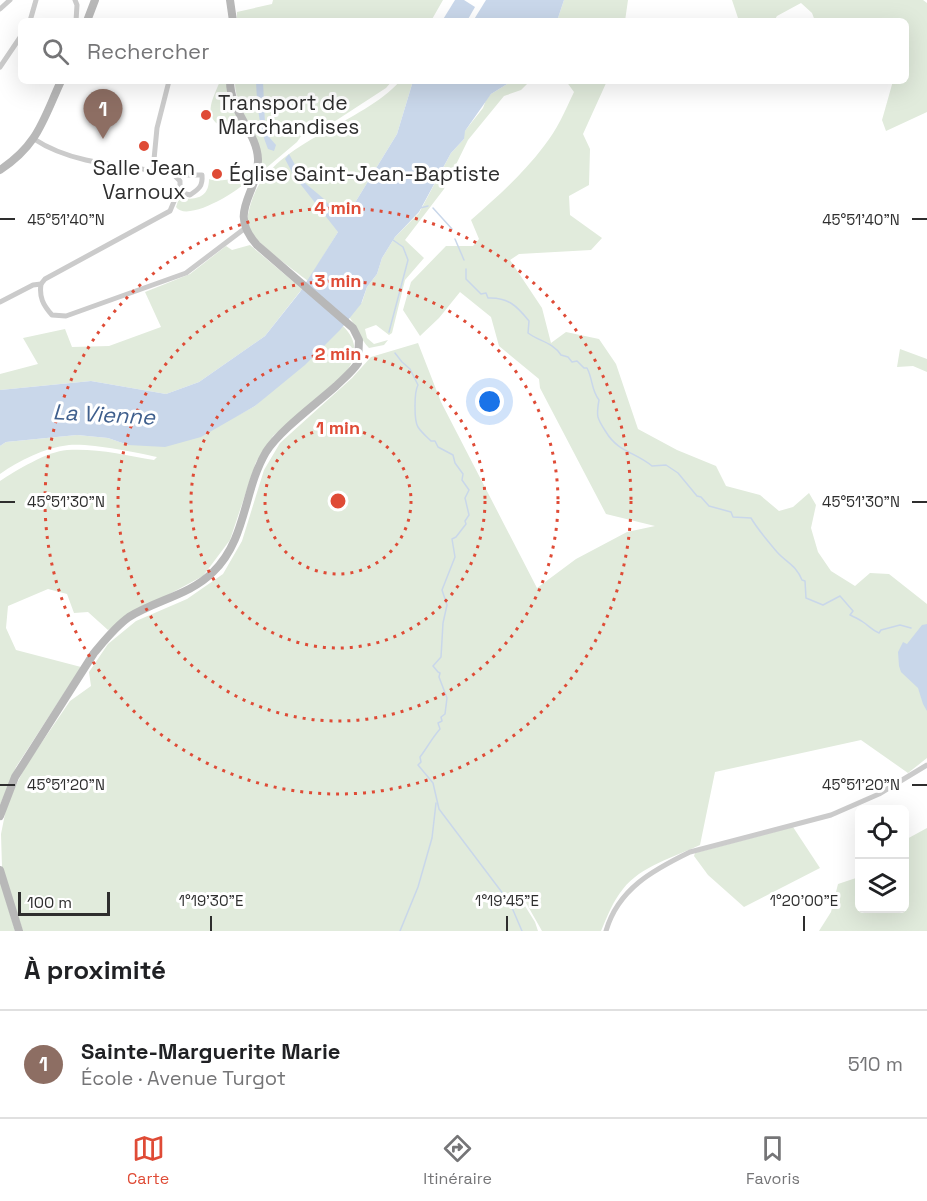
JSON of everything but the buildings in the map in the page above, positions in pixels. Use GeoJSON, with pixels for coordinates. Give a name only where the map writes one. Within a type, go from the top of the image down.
{"type":"FeatureCollection","features":[{"type":"Feature","properties":{"kind":"main road"},"geometry":{"type":"LineString","coordinates":[[88,18],[95,0]]}},
{"type":"Feature","properties":{"kind":"main road"},"geometry":{"type":"LineString","coordinates":[[230,0],[233,18]]}},
{"type":"Feature","properties":{"kind":"main road"},"geometry":{"type":"LineString","coordinates":[[0,170],[21,155],[34,139],[60,84]]}},
{"type":"Feature","properties":{"kind":"main road"},"geometry":{"type":"LineString","coordinates":[[0,816],[15,777],[94,653],[108,636],[130,616],[200,583],[223,562],[237,537],[259,467],[267,450],[358,363],[359,340],[348,324],[257,245],[244,229],[243,219],[258,167],[258,156],[231,96],[230,84]]}},
{"type":"Feature","properties":{"kind":"main road"},"geometry":{"type":"LineString","coordinates":[[0,870],[19,931]]}},
{"type":"Feature","properties":{"kind":"street"},"geometry":{"type":"LineString","coordinates":[[0,9],[10,0]]}},
{"type":"Feature","properties":{"kind":"street"},"geometry":{"type":"LineString","coordinates":[[31,18],[36,0]]}},
{"type":"Feature","properties":{"kind":"street"},"geometry":{"type":"LineString","coordinates":[[75,0],[76,18]]}},
{"type":"Feature","properties":{"kind":"street"},"geometry":{"type":"LineString","coordinates":[[0,67],[18,40]]}},
{"type":"Feature","properties":{"kind":"street"},"geometry":{"type":"LineString","coordinates":[[153,170],[157,128],[167,84]]}},
{"type":"Feature","properties":{"kind":"street"},"geometry":{"type":"LineString","coordinates":[[34,139],[46,147],[71,156],[176,175],[202,175],[200,189],[190,195],[178,192]]}},
{"type":"Feature","properties":{"kind":"street"},"geometry":{"type":"LineString","coordinates":[[176,175],[180,181],[170,211],[45,279],[41,284],[40,296],[52,315],[66,316],[186,273],[244,229]]}},
{"type":"Feature","properties":{"kind":"street"},"geometry":{"type":"LineString","coordinates":[[0,302],[33,285],[41,284]]}},
{"type":"Feature","properties":{"kind":"street"},"geometry":{"type":"LineString","coordinates":[[606,931],[613,912],[624,894],[670,861],[690,852],[831,815],[879,794],[927,765]]}},
{"type":"Feature","properties":{"kind":"green space"},"geometry":{"type":"Polygon","coordinates":[[[273,0],[443,0],[433,18],[237,18],[237,12],[272,4],[273,0]]]}},
{"type":"Feature","properties":{"kind":"green space"},"geometry":{"type":"Polygon","coordinates":[[[564,0],[628,0],[625,18],[558,18],[564,0]]]}},
{"type":"Feature","properties":{"kind":"green space"},"geometry":{"type":"Polygon","coordinates":[[[732,0],[923,0],[927,3],[927,112],[886,131],[882,120],[892,84],[909,84],[909,18],[814,18],[812,13],[801,3],[776,18],[738,18],[732,0]]]}},
{"type":"Feature","properties":{"kind":"green space"},"geometry":{"type":"Polygon","coordinates":[[[219,84],[228,84],[244,133],[232,133],[213,120],[211,108],[219,84]]]}},
{"type":"Feature","properties":{"kind":"green space"},"geometry":{"type":"Polygon","coordinates":[[[235,84],[389,84],[323,129],[313,127],[304,132],[297,142],[265,169],[262,168],[261,156],[236,93],[235,84]]]}},
{"type":"Feature","properties":{"kind":"green space"},"geometry":{"type":"Polygon","coordinates":[[[397,84],[412,84],[397,134],[345,215],[338,232],[308,281],[274,255],[251,232],[247,220],[251,203],[261,182],[276,165],[296,149],[383,97],[397,84]]]}},
{"type":"Feature","properties":{"kind":"green space"},"geometry":{"type":"Polygon","coordinates":[[[507,84],[527,84],[521,90],[504,96],[468,140],[444,189],[405,240],[424,258],[405,280],[392,333],[389,335],[376,325],[365,329],[367,338],[374,344],[388,340],[384,345],[369,348],[349,317],[362,302],[367,287],[377,274],[382,258],[395,237],[419,213],[451,153],[464,139],[464,132],[491,94],[507,84]]]}},
{"type":"Feature","properties":{"kind":"green space"},"geometry":{"type":"Polygon","coordinates":[[[568,84],[606,84],[583,134],[590,149],[589,185],[569,196],[570,215],[602,238],[591,250],[519,254],[510,260],[542,308],[551,343],[566,332],[599,339],[616,364],[638,429],[677,450],[716,466],[726,486],[760,495],[779,511],[793,507],[809,493],[816,505],[811,528],[818,552],[831,571],[855,586],[870,573],[889,574],[927,604],[927,758],[908,773],[861,740],[715,772],[700,845],[648,868],[630,881],[610,909],[601,931],[542,931],[525,901],[520,898],[538,931],[23,931],[2,867],[1,834],[7,804],[25,767],[70,701],[91,686],[89,672],[108,644],[136,621],[187,599],[223,574],[242,541],[264,470],[280,443],[352,378],[371,357],[418,343],[441,402],[537,588],[576,559],[627,532],[655,526],[606,514],[540,388],[539,379],[499,346],[491,317],[460,292],[439,318],[420,336],[403,310],[411,282],[446,246],[473,246],[479,239],[471,220],[519,176],[549,140],[574,92],[568,84]]]}},
{"type":"Feature","properties":{"kind":"green space"},"geometry":{"type":"Polygon","coordinates":[[[253,169],[250,178],[225,197],[191,211],[182,211],[176,207],[179,198],[200,197],[206,191],[209,179],[218,181],[229,179],[253,169]]]}},
{"type":"Feature","properties":{"kind":"green space"},"geometry":{"type":"Polygon","coordinates":[[[250,245],[302,289],[265,336],[199,382],[166,394],[91,381],[0,390],[0,374],[38,364],[23,338],[65,329],[72,347],[109,346],[161,327],[145,292],[190,274],[226,246],[232,250],[250,245]]]}},
{"type":"Feature","properties":{"kind":"green space"},"geometry":{"type":"Polygon","coordinates":[[[343,326],[354,344],[352,362],[344,375],[273,436],[256,462],[230,540],[203,576],[108,630],[88,612],[74,613],[67,594],[48,589],[8,606],[6,628],[16,650],[81,667],[16,767],[0,805],[0,481],[23,467],[59,451],[100,451],[154,460],[157,457],[125,450],[69,445],[33,455],[0,474],[0,446],[6,442],[77,435],[108,438],[128,445],[231,419],[255,406],[343,326]]]}},
{"type":"Feature","properties":{"kind":"green space"},"geometry":{"type":"Polygon","coordinates":[[[900,349],[927,359],[927,372],[913,366],[897,367],[900,349]]]}},
{"type":"Feature","properties":{"kind":"green space"},"geometry":{"type":"Polygon","coordinates":[[[793,827],[820,868],[744,907],[708,875],[694,856],[695,853],[793,827]]]}},
{"type":"Feature","properties":{"kind":"green space"},"geometry":{"type":"Polygon","coordinates":[[[927,828],[927,931],[819,931],[831,912],[838,884],[855,878],[855,913],[909,913],[909,838],[927,828]]]}},
{"type":"Feature","properties":{"kind":"green space"},"geometry":{"type":"Polygon","coordinates":[[[0,881],[15,931],[0,931],[0,881]]]}},
{"type":"Feature","properties":{"kind":"water"},"geometry":{"type":"Polygon","coordinates":[[[455,0],[464,0],[475,7],[469,18],[444,18],[455,0]]]}},
{"type":"Feature","properties":{"kind":"water"},"geometry":{"type":"Polygon","coordinates":[[[486,0],[564,0],[558,18],[475,18],[486,0]]]}},
{"type":"Feature","properties":{"kind":"water"},"geometry":{"type":"Polygon","coordinates":[[[256,84],[263,84],[265,124],[269,137],[276,145],[274,151],[268,149],[262,132],[256,84]]]}},
{"type":"Feature","properties":{"kind":"water","name":"La Vienne"},"geometry":{"type":"Polygon","coordinates":[[[412,84],[507,84],[491,94],[465,131],[464,139],[451,153],[419,212],[395,237],[382,258],[377,274],[367,287],[361,304],[340,330],[305,365],[255,406],[201,437],[165,447],[128,445],[108,438],[77,435],[6,442],[0,446],[0,390],[91,381],[166,394],[199,382],[265,336],[300,292],[338,232],[294,176],[285,159],[289,154],[305,183],[335,212],[345,215],[397,134],[412,84]]]}},
{"type":"Feature","properties":{"kind":"water"},"geometry":{"type":"Polygon","coordinates":[[[927,624],[927,711],[918,688],[901,672],[898,652],[903,642],[907,644],[922,625],[927,624]]]}},
{"type":"Feature","properties":{"kind":"waterway"},"geometry":{"type":"LineString","coordinates":[[420,208],[428,206]]}},
{"type":"Feature","properties":{"kind":"waterway"},"geometry":{"type":"LineString","coordinates":[[433,208],[452,229]]}},
{"type":"Feature","properties":{"kind":"waterway"},"geometry":{"type":"LineString","coordinates":[[455,239],[464,260]]}},
{"type":"Feature","properties":{"kind":"waterway"},"geometry":{"type":"LineString","coordinates":[[389,332],[408,260],[403,247],[393,240]]}},
{"type":"Feature","properties":{"kind":"waterway"},"geometry":{"type":"LineString","coordinates":[[466,269],[466,279],[481,294],[486,293],[488,298],[507,301],[520,311],[529,321],[528,333],[550,344],[572,362],[577,361],[587,368],[599,400],[599,420],[616,444],[652,466],[666,465],[678,473],[697,496],[709,506],[731,512],[733,517],[751,518],[777,552],[794,567],[805,581],[806,598],[823,605],[840,596],[853,611],[850,615],[879,633],[881,630],[900,625],[911,628]]}},
{"type":"Feature","properties":{"kind":"waterway"},"geometry":{"type":"LineString","coordinates":[[395,353],[410,369],[418,385],[415,406],[418,427],[431,441],[435,441],[438,447],[453,455],[455,463],[463,474],[462,480],[469,490],[465,498],[469,515],[465,521],[466,524],[452,539],[455,557],[442,590],[447,605],[443,623],[441,657],[433,666],[440,673],[439,677],[447,698],[445,714],[441,717],[442,721],[438,723],[440,729],[420,757],[421,762],[418,765],[433,783],[439,809],[510,903],[522,931]]}},
{"type":"Feature","properties":{"kind":"waterway"},"geometry":{"type":"LineString","coordinates":[[400,931],[418,887],[432,838],[436,803]]}},
{"type":"Feature","properties":{"kind":"place","name":"Transport de Marchandises"},"geometry":{"type":"Point","coordinates":[206,115]}},
{"type":"Feature","properties":{"kind":"place","name":"Sainte-Marguerite Marie"},"geometry":{"type":"Point","coordinates":[103,139]}},
{"type":"Feature","properties":{"kind":"place","name":"Salle Jean Varnoux"},"geometry":{"type":"Point","coordinates":[144,146]}},
{"type":"Feature","properties":{"kind":"place","name":"Église Saint-Jean-Baptiste"},"geometry":{"type":"Point","coordinates":[217,174]}}]}
